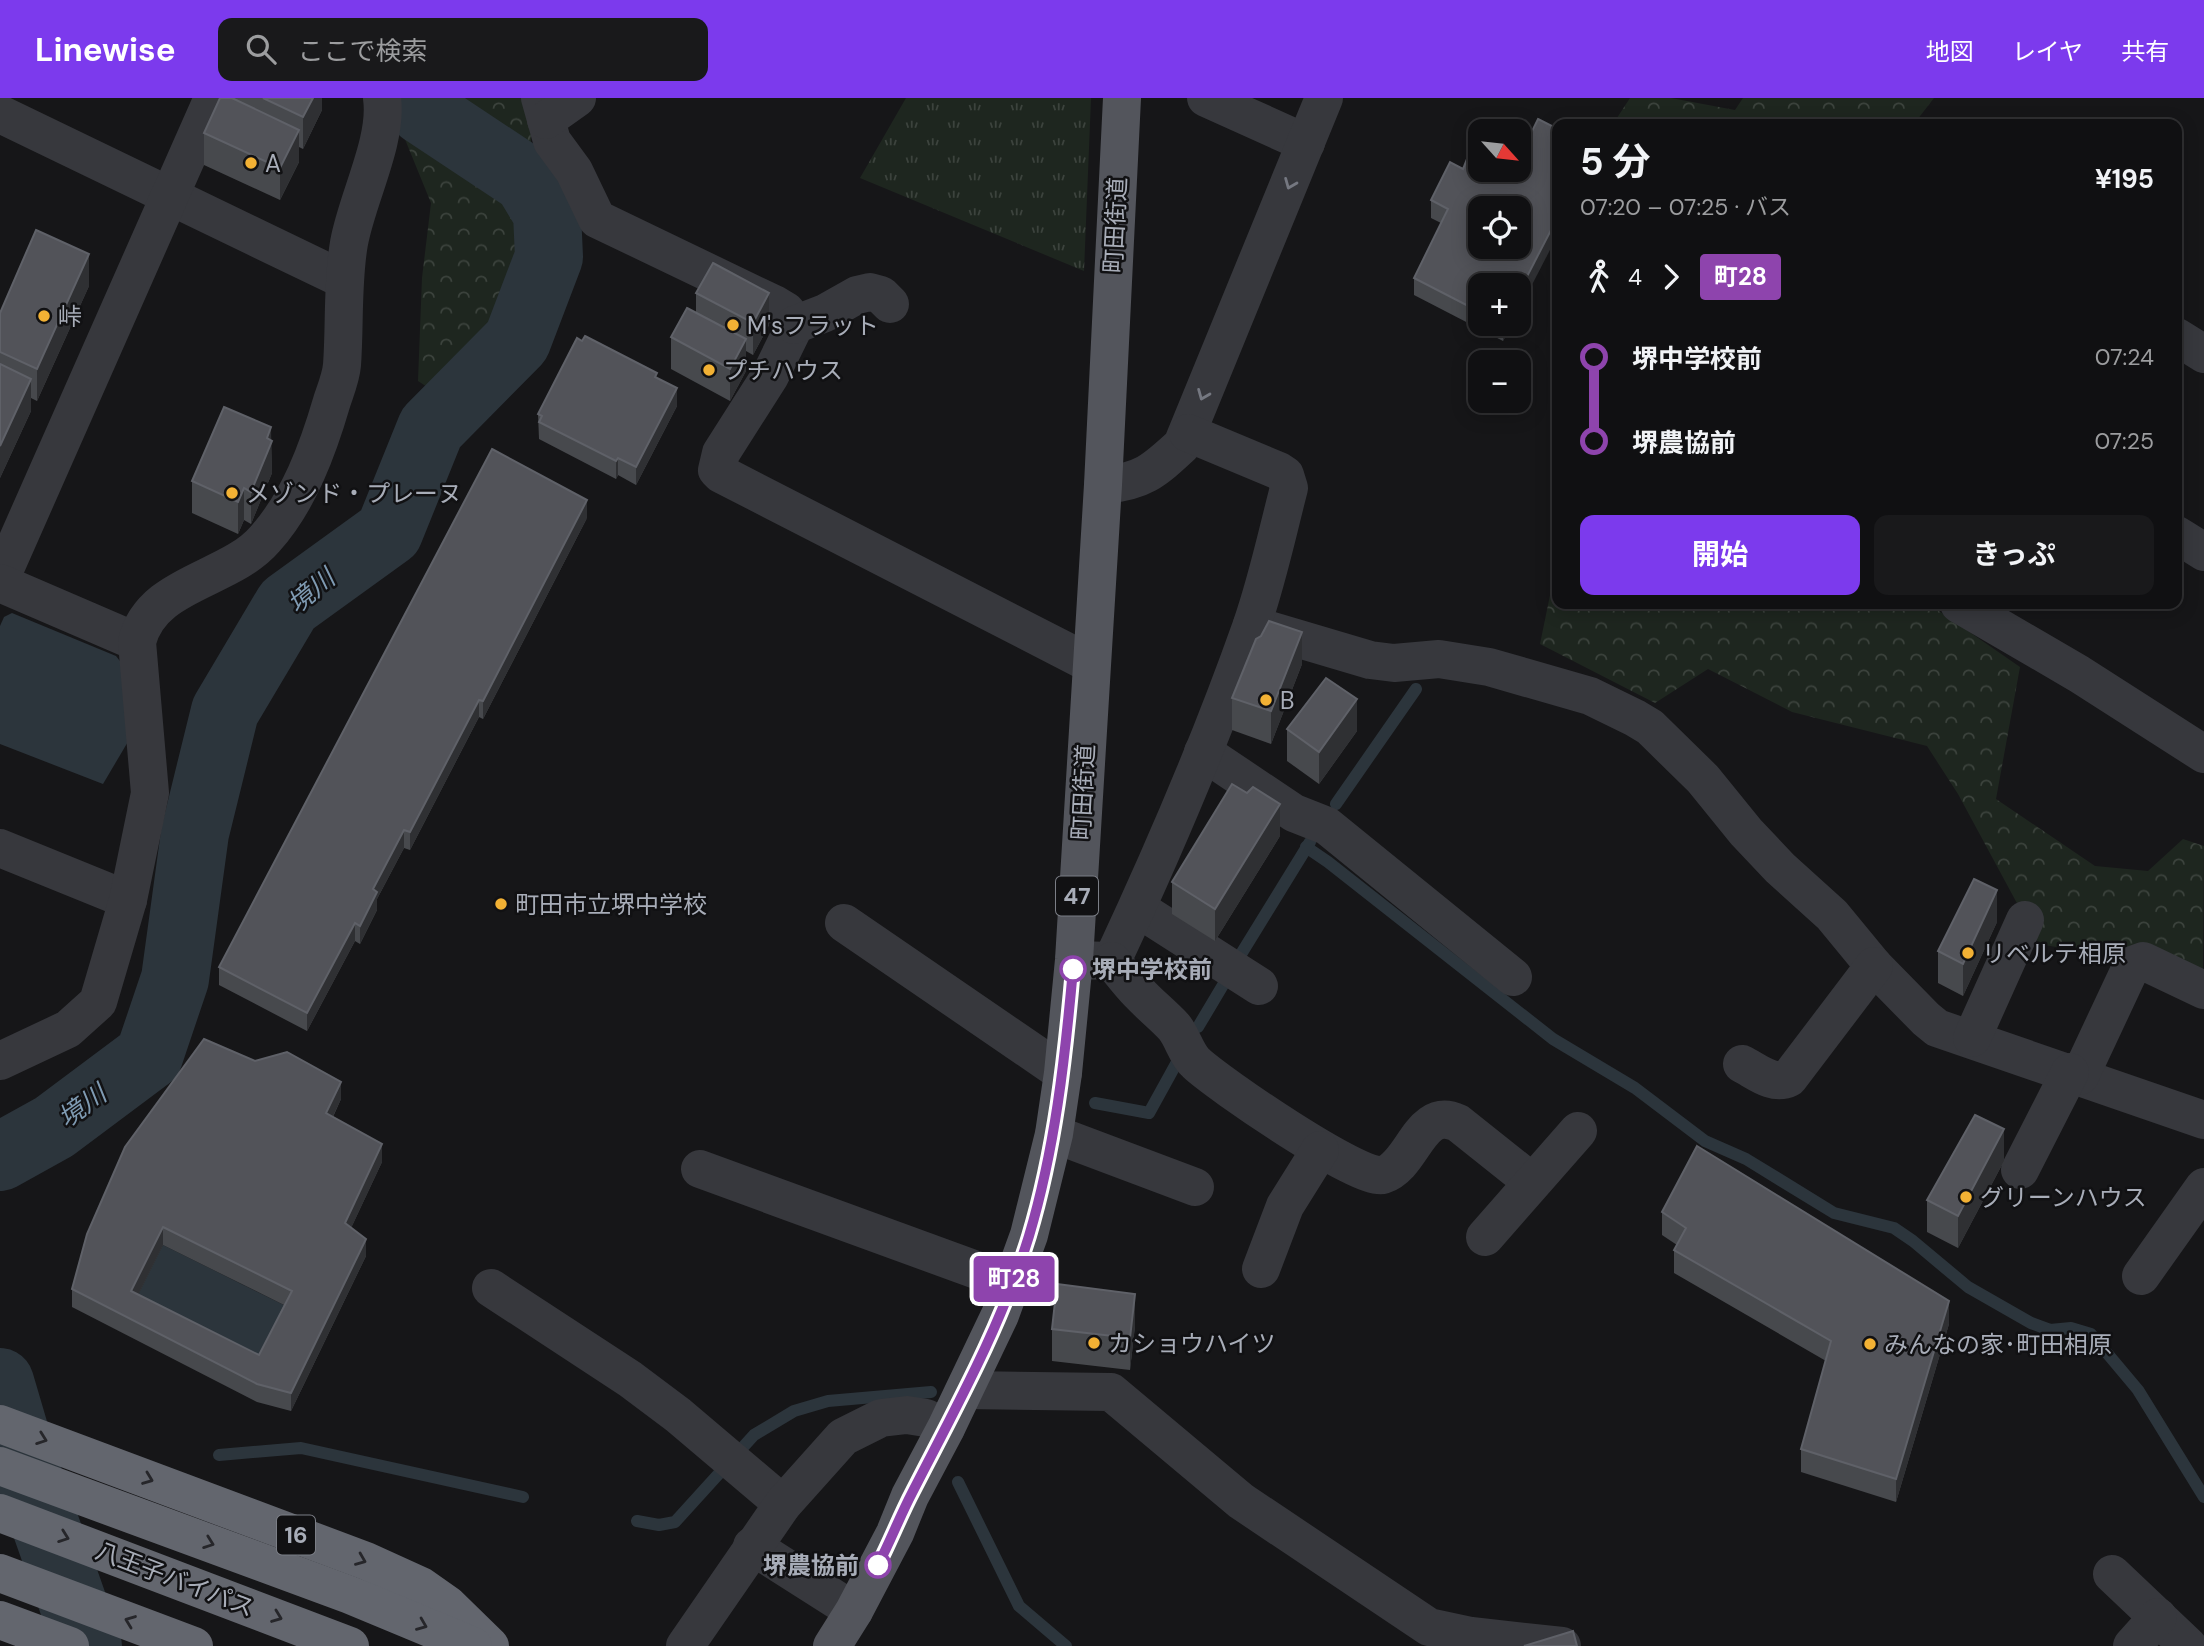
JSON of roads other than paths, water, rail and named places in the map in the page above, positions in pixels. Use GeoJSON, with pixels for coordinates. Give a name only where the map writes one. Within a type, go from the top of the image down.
{"type":"FeatureCollection","features":[{"type":"Feature","properties":{"kind":"highway","name":"16"},"geometry":{"type":"LineString","coordinates":[[0,1424],[366,1561],[421,1586],[448,1605],[490,1646]]}},
{"type":"Feature","properties":{"kind":"highway","name":"16"},"geometry":{"type":"LineString","coordinates":[[0,1466],[350,1595],[474,1646]]}},
{"type":"Feature","properties":{"kind":"highway","name":"八王子バイパス"},"geometry":{"type":"LineString","coordinates":[[0,1513],[350,1646]]}},
{"type":"Feature","properties":{"kind":"highway"},"geometry":{"type":"LineString","coordinates":[[0,1573],[194,1646]]}},
{"type":"Feature","properties":{"kind":"highway"},"geometry":{"type":"LineString","coordinates":[[0,1620],[70,1646]]}},
{"type":"Feature","properties":{"kind":"main road","name":"町田街道"},"geometry":{"type":"LineString","coordinates":[[832,1646],[854,1611],[1000,1315],[1029,1235],[1054,1133],[1063,1073],[1073,960],[1103,485],[1122,98]]}},
{"type":"Feature","properties":{"kind":"street"},"geometry":{"type":"LineString","coordinates":[[137,642],[0,582],[213,98]]}},
{"type":"Feature","properties":{"kind":"street"},"geometry":{"type":"LineString","coordinates":[[0,1061],[68,1029],[98,1002],[128,900],[150,793],[137,642],[140,629],[147,617],[177,591],[248,556],[266,538],[302,481],[323,431],[342,368],[344,280],[349,241],[384,120],[382,98]]}},
{"type":"Feature","properties":{"kind":"street"},"geometry":{"type":"LineString","coordinates":[[577,98],[543,109],[552,141],[574,171],[594,216],[601,222],[776,305],[786,311],[794,325]]}},
{"type":"Feature","properties":{"kind":"street"},"geometry":{"type":"LineString","coordinates":[[1206,98],[1306,144]]}},
{"type":"Feature","properties":{"kind":"street"},"geometry":{"type":"LineString","coordinates":[[1103,485],[1130,482],[1159,466],[1182,445],[1324,98]]}},
{"type":"Feature","properties":{"kind":"street"},"geometry":{"type":"LineString","coordinates":[[0,114],[344,280]]}},
{"type":"Feature","properties":{"kind":"street"},"geometry":{"type":"LineString","coordinates":[[890,304],[881,295],[870,292],[794,325],[770,376],[721,453],[717,470],[1091,664]]}},
{"type":"Feature","properties":{"kind":"street"},"geometry":{"type":"LineString","coordinates":[[2182,340],[2204,354]]}},
{"type":"Feature","properties":{"kind":"street"},"geometry":{"type":"LineString","coordinates":[[1112,961],[1203,752],[1252,625],[1289,488],[1288,481],[1279,471],[1188,433]]}},
{"type":"Feature","properties":{"kind":"street"},"geometry":{"type":"LineString","coordinates":[[2182,538],[2204,552]]}},
{"type":"Feature","properties":{"kind":"street"},"geometry":{"type":"LineString","coordinates":[[1968,609],[2078,674],[2204,754]]}},
{"type":"Feature","properties":{"kind":"street"},"geometry":{"type":"LineString","coordinates":[[1252,625],[1370,660],[1394,663],[1439,659],[1489,667],[1590,696],[1635,718],[1650,727],[1703,779],[1746,832],[1780,868],[1832,915],[1874,966],[1937,1028],[2204,1120]]}},
{"type":"Feature","properties":{"kind":"street"},"geometry":{"type":"LineString","coordinates":[[1203,752],[1294,813],[1327,826],[1513,977]]}},
{"type":"Feature","properties":{"kind":"street"},"geometry":{"type":"LineString","coordinates":[[0,848],[128,900]]}},
{"type":"Feature","properties":{"kind":"street"},"geometry":{"type":"LineString","coordinates":[[1137,908],[1259,986]]}},
{"type":"Feature","properties":{"kind":"street"},"geometry":{"type":"LineString","coordinates":[[1972,1038],[2025,920]]}},
{"type":"Feature","properties":{"kind":"street"},"geometry":{"type":"LineString","coordinates":[[844,923],[1063,1073]]}},
{"type":"Feature","properties":{"kind":"street"},"geometry":{"type":"LineString","coordinates":[[1073,960],[1112,961],[1138,992],[1175,1028],[1195,1062],[1320,1150],[1368,1174],[1378,1176],[1390,1172],[1399,1165],[1427,1127],[1436,1120],[1447,1118],[1458,1123],[1532,1182]]}},
{"type":"Feature","properties":{"kind":"street"},"geometry":{"type":"LineString","coordinates":[[2020,1170],[2075,1074],[2132,965],[2143,961],[2204,990]]}},
{"type":"Feature","properties":{"kind":"street"},"geometry":{"type":"LineString","coordinates":[[1742,1064],[1775,1081],[1782,1082],[1788,1078],[1874,966]]}},
{"type":"Feature","properties":{"kind":"street"},"geometry":{"type":"LineString","coordinates":[[1485,1237],[1578,1131]]}},
{"type":"Feature","properties":{"kind":"street"},"geometry":{"type":"LineString","coordinates":[[1054,1133],[1195,1187]]}},
{"type":"Feature","properties":{"kind":"street"},"geometry":{"type":"LineString","coordinates":[[1261,1269],[1285,1206],[1320,1150]]}},
{"type":"Feature","properties":{"kind":"street"},"geometry":{"type":"LineString","coordinates":[[700,1169],[1012,1283]]}},
{"type":"Feature","properties":{"kind":"street"},"geometry":{"type":"LineString","coordinates":[[2141,1276],[2204,1187]]}},
{"type":"Feature","properties":{"kind":"street"},"geometry":{"type":"LineString","coordinates":[[491,1288],[630,1379],[678,1415],[783,1504]]}},
{"type":"Feature","properties":{"kind":"street"},"geometry":{"type":"LineString","coordinates":[[965,1390],[1111,1392],[1241,1502],[1429,1627],[1472,1641],[1562,1646]]}},
{"type":"Feature","properties":{"kind":"street"},"geometry":{"type":"LineString","coordinates":[[685,1646],[783,1504],[843,1437],[881,1419],[907,1415],[926,1418],[946,1428]]}},
{"type":"Feature","properties":{"kind":"street"},"geometry":{"type":"LineString","coordinates":[[752,1546],[854,1611]]}},
{"type":"Feature","properties":{"kind":"street"},"geometry":{"type":"LineString","coordinates":[[2112,1574],[2188,1646]]}},
{"type":"Feature","properties":{"kind":"street"},"geometry":{"type":"LineString","coordinates":[[2132,1646],[2158,1617]]}},
{"type":"Feature","properties":{"kind":"waterway","name":"境川"},"geometry":{"type":"LineString","coordinates":[[0,1157],[54,1127],[149,1056],[175,979],[195,833],[225,711],[288,605],[389,532],[431,428],[517,341],[549,257],[547,213],[527,180],[423,111],[423,98]]}},
{"type":"Feature","properties":{"kind":"waterway"},"geometry":{"type":"LineString","coordinates":[[1336,804],[1416,689]]}},
{"type":"Feature","properties":{"kind":"waterway"},"geometry":{"type":"LineString","coordinates":[[1238,959],[1310,842]]}},
{"type":"Feature","properties":{"kind":"waterway"},"geometry":{"type":"LineString","coordinates":[[1306,847],[1553,1039],[1635,1088],[1705,1141],[1746,1159],[1834,1213],[1894,1228],[1968,1287],[2031,1323],[2050,1330],[2071,1328],[2091,1334],[2138,1390],[2204,1497]]}},
{"type":"Feature","properties":{"kind":"waterway"},"geometry":{"type":"LineString","coordinates":[[1198,1027],[1226,980]]}},
{"type":"Feature","properties":{"kind":"waterway"},"geometry":{"type":"LineString","coordinates":[[1095,1103],[1149,1113],[1176,1064]]}},
{"type":"Feature","properties":{"kind":"waterway","name":"境川"},"geometry":{"type":"LineString","coordinates":[[0,1382],[25,1467],[88,1646]]}},
{"type":"Feature","properties":{"kind":"waterway"},"geometry":{"type":"LineString","coordinates":[[637,1521],[659,1525],[675,1522],[754,1435],[794,1411],[828,1401],[931,1392]]}},
{"type":"Feature","properties":{"kind":"waterway"},"geometry":{"type":"LineString","coordinates":[[219,1455],[301,1448],[523,1497]]}},
{"type":"Feature","properties":{"kind":"waterway"},"geometry":{"type":"LineString","coordinates":[[958,1482],[1019,1606],[1066,1646]]}},
{"type":"Feature","properties":{"kind":"place","name":"A"},"geometry":{"type":"Point","coordinates":[251,163]}},
{"type":"Feature","properties":{"kind":"place","name":"峠"},"geometry":{"type":"Point","coordinates":[44,316]}},
{"type":"Feature","properties":{"kind":"place","name":"M'sフラット"},"geometry":{"type":"Point","coordinates":[733,325]}},
{"type":"Feature","properties":{"kind":"place","name":"プチハウス"},"geometry":{"type":"Point","coordinates":[709,370]}},
{"type":"Feature","properties":{"kind":"place","name":"メゾンド・プレーヌ"},"geometry":{"type":"Point","coordinates":[232,493]}},
{"type":"Feature","properties":{"kind":"place","name":"B"},"geometry":{"type":"Point","coordinates":[1266,700]}},
{"type":"Feature","properties":{"kind":"place","name":"町田市立堺中学校"},"geometry":{"type":"Point","coordinates":[501,904]}},
{"type":"Feature","properties":{"kind":"place","name":"リベルテ相原"},"geometry":{"type":"Point","coordinates":[1968,953]}},
{"type":"Feature","properties":{"kind":"place","name":"堺中学校前"},"geometry":{"type":"Point","coordinates":[1073,969]}},
{"type":"Feature","properties":{"kind":"place","name":"グリーンハウス"},"geometry":{"type":"Point","coordinates":[1966,1197]}},
{"type":"Feature","properties":{"kind":"place","name":"カショウハイツ"},"geometry":{"type":"Point","coordinates":[1094,1343]}},
{"type":"Feature","properties":{"kind":"place","name":"みんなの家･町田相原"},"geometry":{"type":"Point","coordinates":[1870,1344]}},
{"type":"Feature","properties":{"kind":"place","name":"堺農協前"},"geometry":{"type":"Point","coordinates":[878,1565]}}]}
